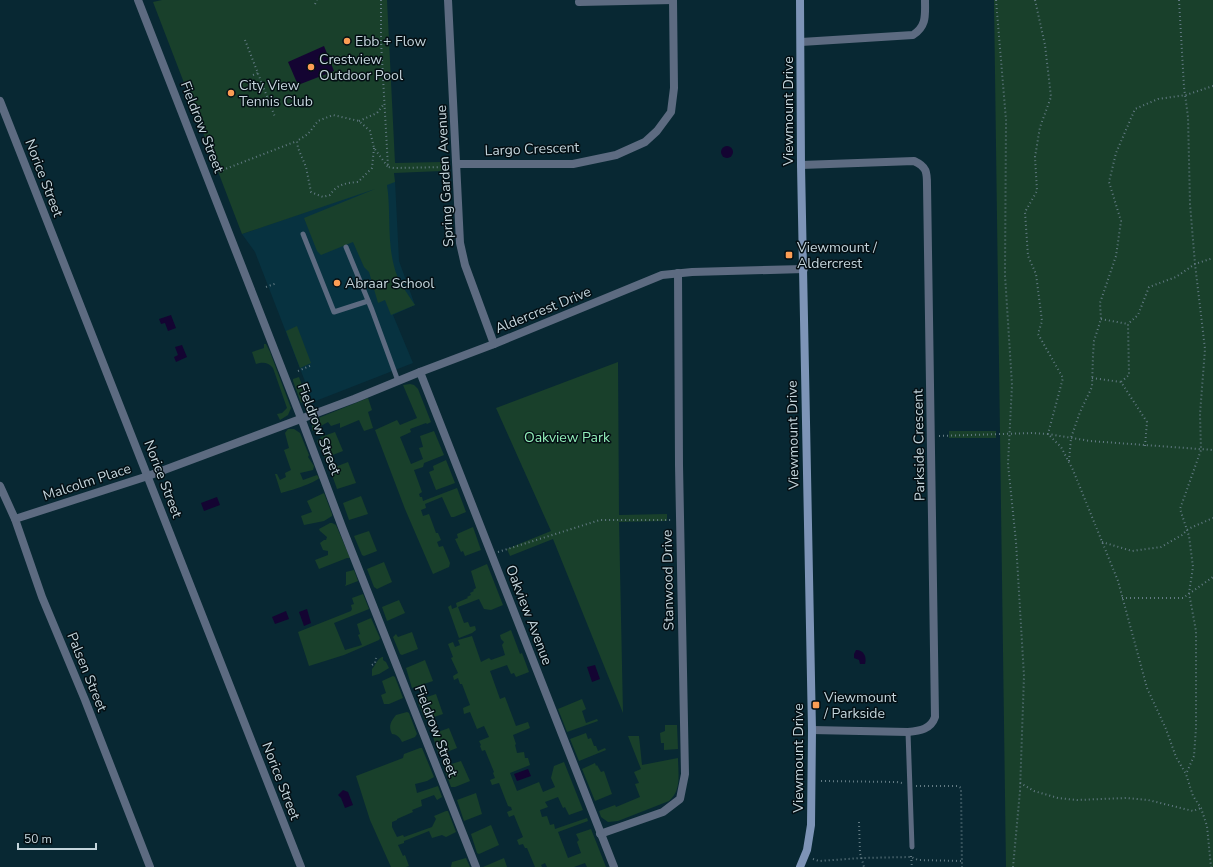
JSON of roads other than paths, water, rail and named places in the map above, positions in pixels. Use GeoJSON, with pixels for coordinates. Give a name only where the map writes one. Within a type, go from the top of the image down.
{"type":"FeatureCollection","features":[{"type":"Feature","properties":{"kind":"street","name":"Fieldrow Street"},"geometry":{"type":"LineString","coordinates":[[138,0],[342,527],[476,867]]}},
{"type":"Feature","properties":{"kind":"street","name":"Spring Garden Avenue"},"geometry":{"type":"LineString","coordinates":[[448,0],[460,243],[465,266],[494,344]]}},
{"type":"Feature","properties":{"kind":"street","name":"Largo Crescent"},"geometry":{"type":"LineString","coordinates":[[457,164],[573,164],[616,155],[645,142],[657,131],[670,112],[674,88],[673,0]]}},
{"type":"Feature","properties":{"kind":"street"},"geometry":{"type":"LineString","coordinates":[[579,2],[673,0]]}},
{"type":"Feature","properties":{"kind":"street","name":"Viewmount Drive"},"geometry":{"type":"LineString","coordinates":[[800,0],[801,166],[812,730],[812,826],[800,867]]}},
{"type":"Feature","properties":{"kind":"street"},"geometry":{"type":"LineString","coordinates":[[801,42],[913,34],[919,31],[923,26],[925,0]]}},
{"type":"Feature","properties":{"kind":"street","name":"Norice Street"},"geometry":{"type":"LineString","coordinates":[[0,101],[301,867]]}},
{"type":"Feature","properties":{"kind":"street","name":"Parkside Crescent"},"geometry":{"type":"LineString","coordinates":[[801,166],[914,161],[922,165],[926,170],[928,186],[935,718],[930,727],[919,731],[812,730]]}},
{"type":"Feature","properties":{"kind":"street","name":"Aldercrest Drive"},"geometry":{"type":"LineString","coordinates":[[301,418],[494,344],[662,275],[678,273],[804,269]]}},
{"type":"Feature","properties":{"kind":"street","name":"Stanwood Drive"},"geometry":{"type":"LineString","coordinates":[[600,834],[663,812],[680,799],[685,774],[680,520],[678,273]]}},
{"type":"Feature","properties":{"kind":"street","name":"Oakview Avenue"},"geometry":{"type":"LineString","coordinates":[[420,372],[614,867]]}},
{"type":"Feature","properties":{"kind":"street","name":"Malcolm Place"},"geometry":{"type":"LineString","coordinates":[[15,519],[148,476],[301,418]]}},
{"type":"Feature","properties":{"kind":"street","name":"Palsen Street"},"geometry":{"type":"LineString","coordinates":[[0,486],[15,519],[42,597],[85,700],[150,867]]}},
{"type":"Feature","properties":{"kind":"lane"},"geometry":{"type":"LineString","coordinates":[[303,234],[334,312],[368,301]]}},
{"type":"Feature","properties":{"kind":"lane"},"geometry":{"type":"LineString","coordinates":[[346,247],[398,381]]}},
{"type":"Feature","properties":{"kind":"lane"},"geometry":{"type":"LineString","coordinates":[[908,732],[912,847]]}},
{"type":"Feature","properties":{"kind":"place","name":"Ebb + Flow"},"geometry":{"type":"Point","coordinates":[347,41]}},
{"type":"Feature","properties":{"kind":"place","name":"Crestview Outdoor Pool"},"geometry":{"type":"Point","coordinates":[311,67]}},
{"type":"Feature","properties":{"kind":"place","name":"City View Tennis Club"},"geometry":{"type":"Point","coordinates":[231,93]}},
{"type":"Feature","properties":{"kind":"place","name":"Viewmount / Aldercrest"},"geometry":{"type":"Point","coordinates":[789,255]}},
{"type":"Feature","properties":{"kind":"place","name":"Abraar School"},"geometry":{"type":"Point","coordinates":[337,283]}},
{"type":"Feature","properties":{"kind":"place","name":"Viewmount / Parkside"},"geometry":{"type":"Point","coordinates":[816,705]}},
{"type":"Feature","properties":{"kind":"park label","name":"Oakview Park"},"geometry":{"type":"Point","coordinates":[567,437]}}]}
